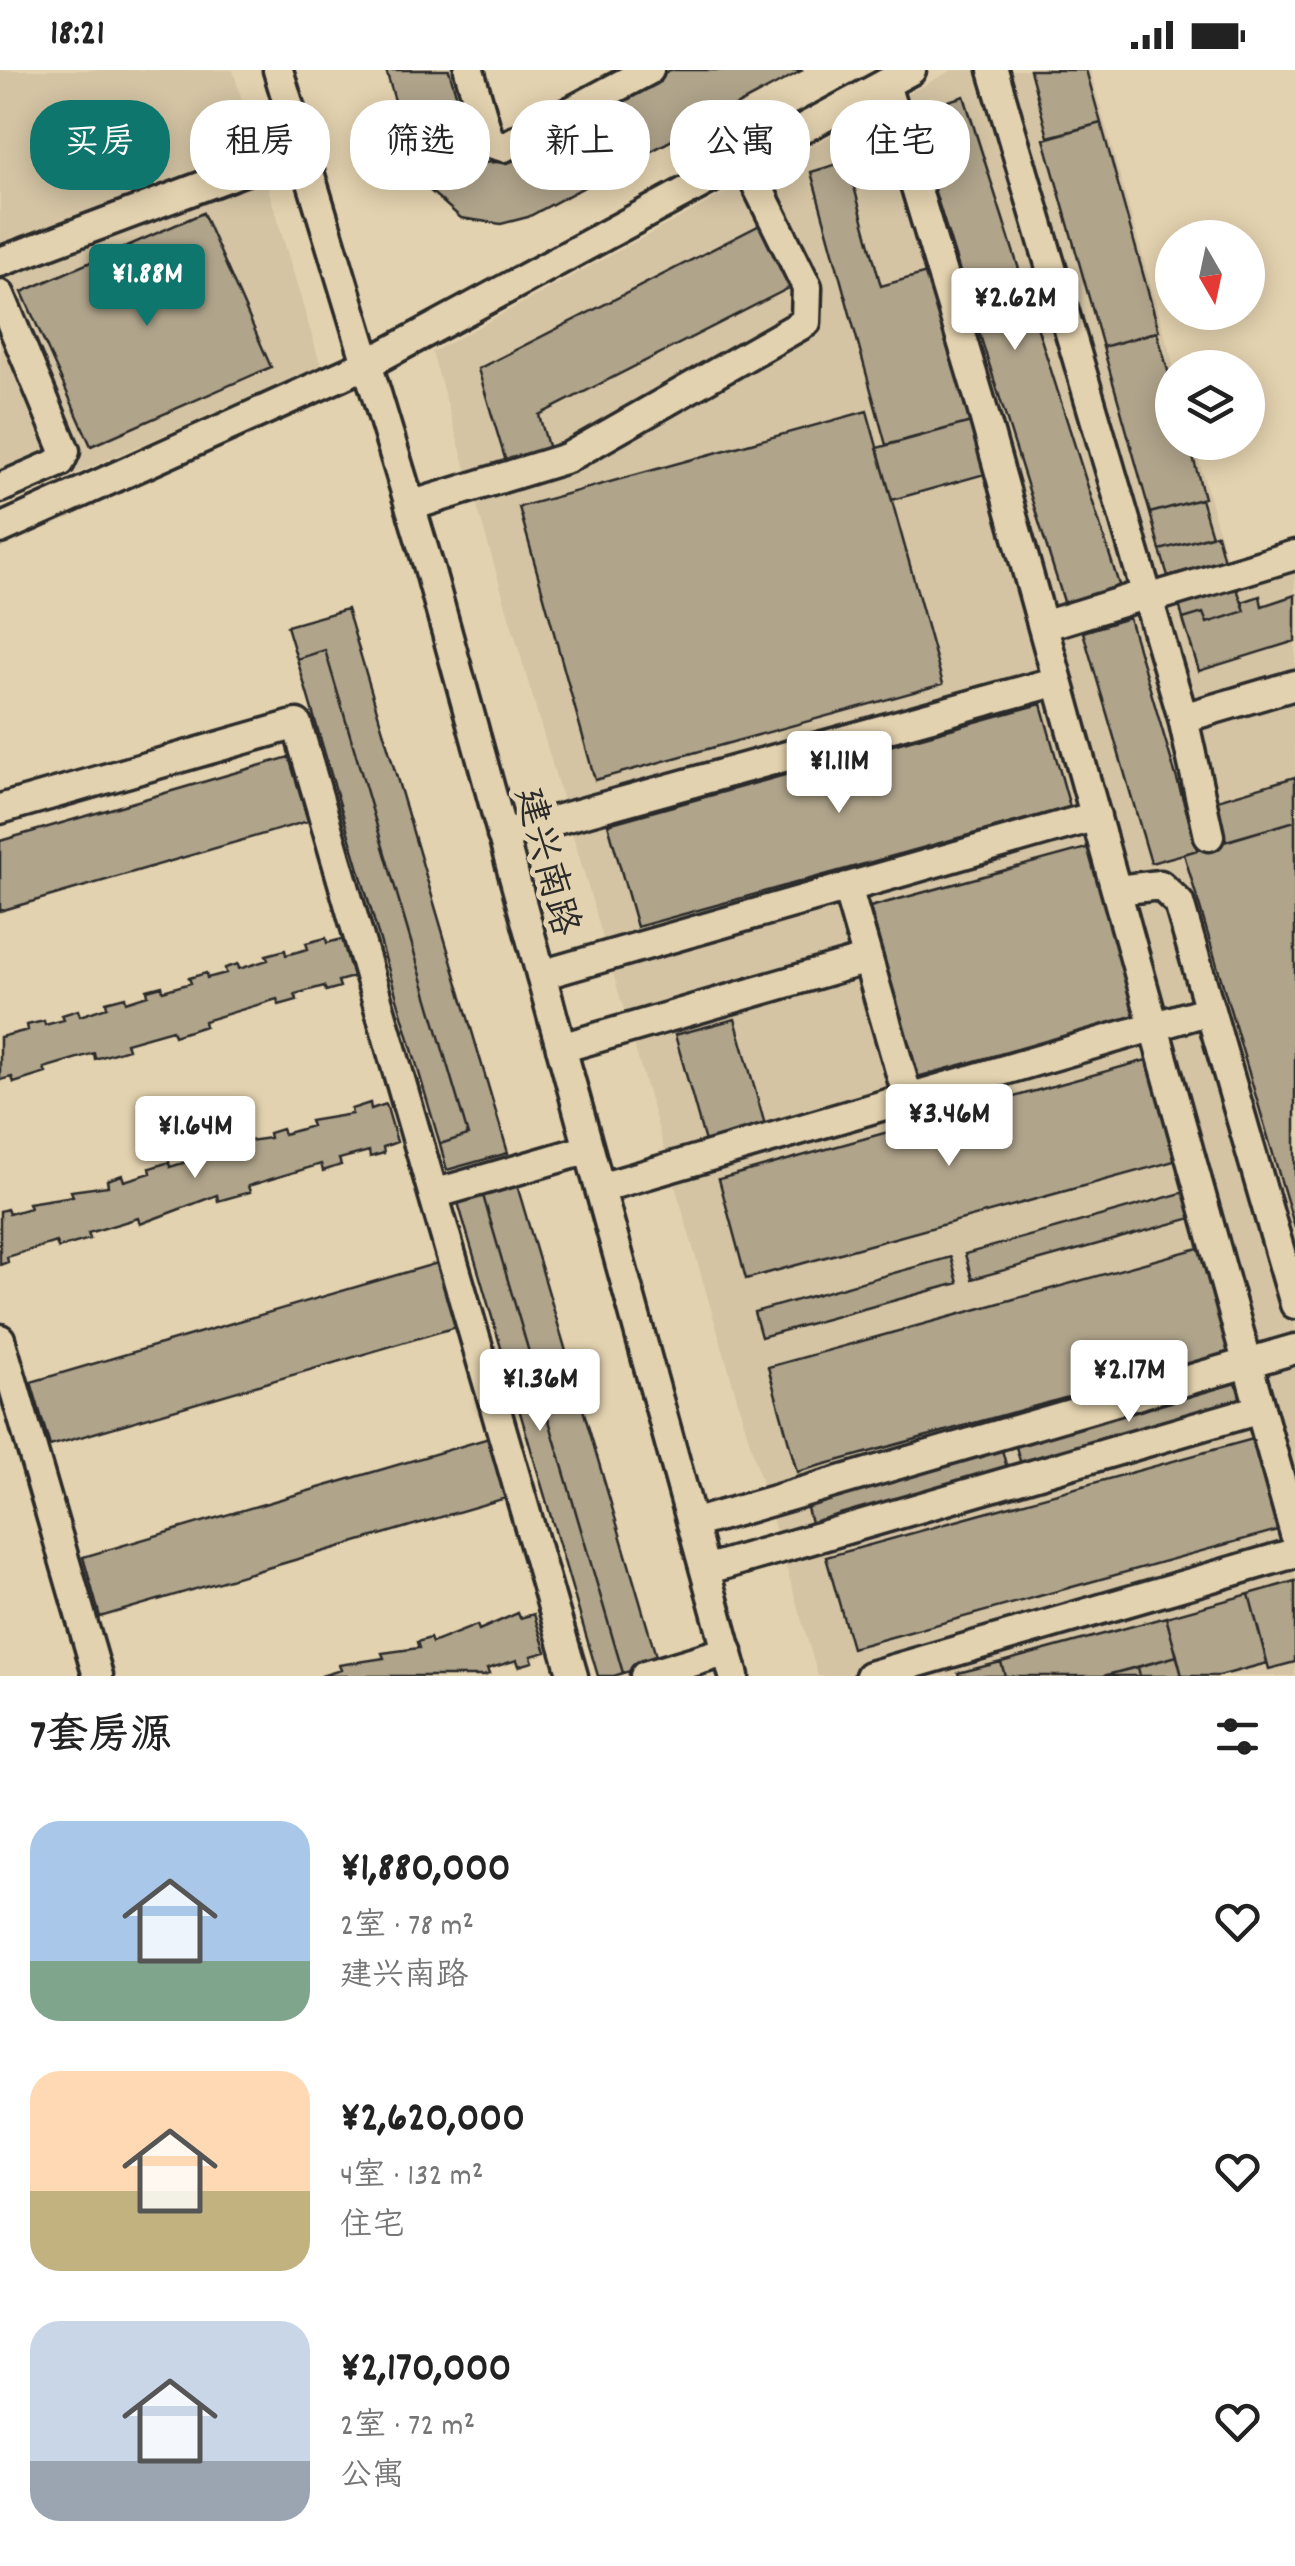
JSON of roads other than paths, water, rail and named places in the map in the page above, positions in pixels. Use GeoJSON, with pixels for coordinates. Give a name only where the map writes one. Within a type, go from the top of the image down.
{"type":"FeatureCollection","features":[{"type":"Feature","properties":{"kind":"street","name":"建兴南路"},"geometry":{"type":"LineString","coordinates":[[278,70],[287,100]]}},
{"type":"Feature","properties":{"kind":"street"},"geometry":{"type":"LineString","coordinates":[[469,70],[490,143],[504,147],[649,70]]}},
{"type":"Feature","properties":{"kind":"street"},"geometry":{"type":"LineString","coordinates":[[810,123],[910,70]]}},
{"type":"Feature","properties":{"kind":"street"},"geometry":{"type":"LineString","coordinates":[[993,70],[1183,718],[1210,836]]}},
{"type":"Feature","properties":{"kind":"street"},"geometry":{"type":"LineString","coordinates":[[885,84],[1043,626],[1295,1534]]}},
{"type":"Feature","properties":{"kind":"street"},"geometry":{"type":"LineString","coordinates":[[0,262],[194,190]]}},
{"type":"Feature","properties":{"kind":"street","name":"建兴南路"},"geometry":{"type":"LineString","coordinates":[[314,190],[410,506],[731,1664]]}},
{"type":"Feature","properties":{"kind":"street"},"geometry":{"type":"LineString","coordinates":[[0,529],[367,364],[685,190]]}},
{"type":"Feature","properties":{"kind":"street"},"geometry":{"type":"LineString","coordinates":[[410,506],[567,458],[806,322],[806,286],[760,190]]}},
{"type":"Feature","properties":{"kind":"street"},"geometry":{"type":"LineString","coordinates":[[0,295],[65,452],[60,462],[0,488]]}},
{"type":"Feature","properties":{"kind":"street"},"geometry":{"type":"LineString","coordinates":[[1043,626],[1295,555]]}},
{"type":"Feature","properties":{"kind":"street"},"geometry":{"type":"LineString","coordinates":[[502,835],[1058,681]]}},
{"type":"Feature","properties":{"kind":"street"},"geometry":{"type":"LineString","coordinates":[[1183,718],[1295,684]]}},
{"type":"Feature","properties":{"kind":"street"},"geometry":{"type":"LineString","coordinates":[[0,809],[297,724],[573,1676]]}},
{"type":"Feature","properties":{"kind":"street"},"geometry":{"type":"LineString","coordinates":[[541,975],[1096,816]]}},
{"type":"Feature","properties":{"kind":"street"},"geometry":{"type":"LineString","coordinates":[[1116,890],[1160,886],[1172,892],[1179,904],[1295,1304]]}},
{"type":"Feature","properties":{"kind":"street"},"geometry":{"type":"LineString","coordinates":[[847,887],[908,1098]]}},
{"type":"Feature","properties":{"kind":"street"},"geometry":{"type":"LineString","coordinates":[[561,1048],[868,959]]}},
{"type":"Feature","properties":{"kind":"street"},"geometry":{"type":"LineString","coordinates":[[600,1188],[1210,1010]]}},
{"type":"Feature","properties":{"kind":"street"},"geometry":{"type":"LineString","coordinates":[[434,1194],[589,1150]]}},
{"type":"Feature","properties":{"kind":"street"},"geometry":{"type":"LineString","coordinates":[[0,1339],[98,1676]]}},
{"type":"Feature","properties":{"kind":"street"},"geometry":{"type":"LineString","coordinates":[[692,1524],[1295,1349]]}},
{"type":"Feature","properties":{"kind":"street"},"geometry":{"type":"LineString","coordinates":[[705,1570],[1260,1409]]}},
{"type":"Feature","properties":{"kind":"street"},"geometry":{"type":"LineString","coordinates":[[870,1676],[1295,1553]]}},
{"type":"Feature","properties":{"kind":"street"},"geometry":{"type":"LineString","coordinates":[[644,1676],[731,1664]]}}]}
